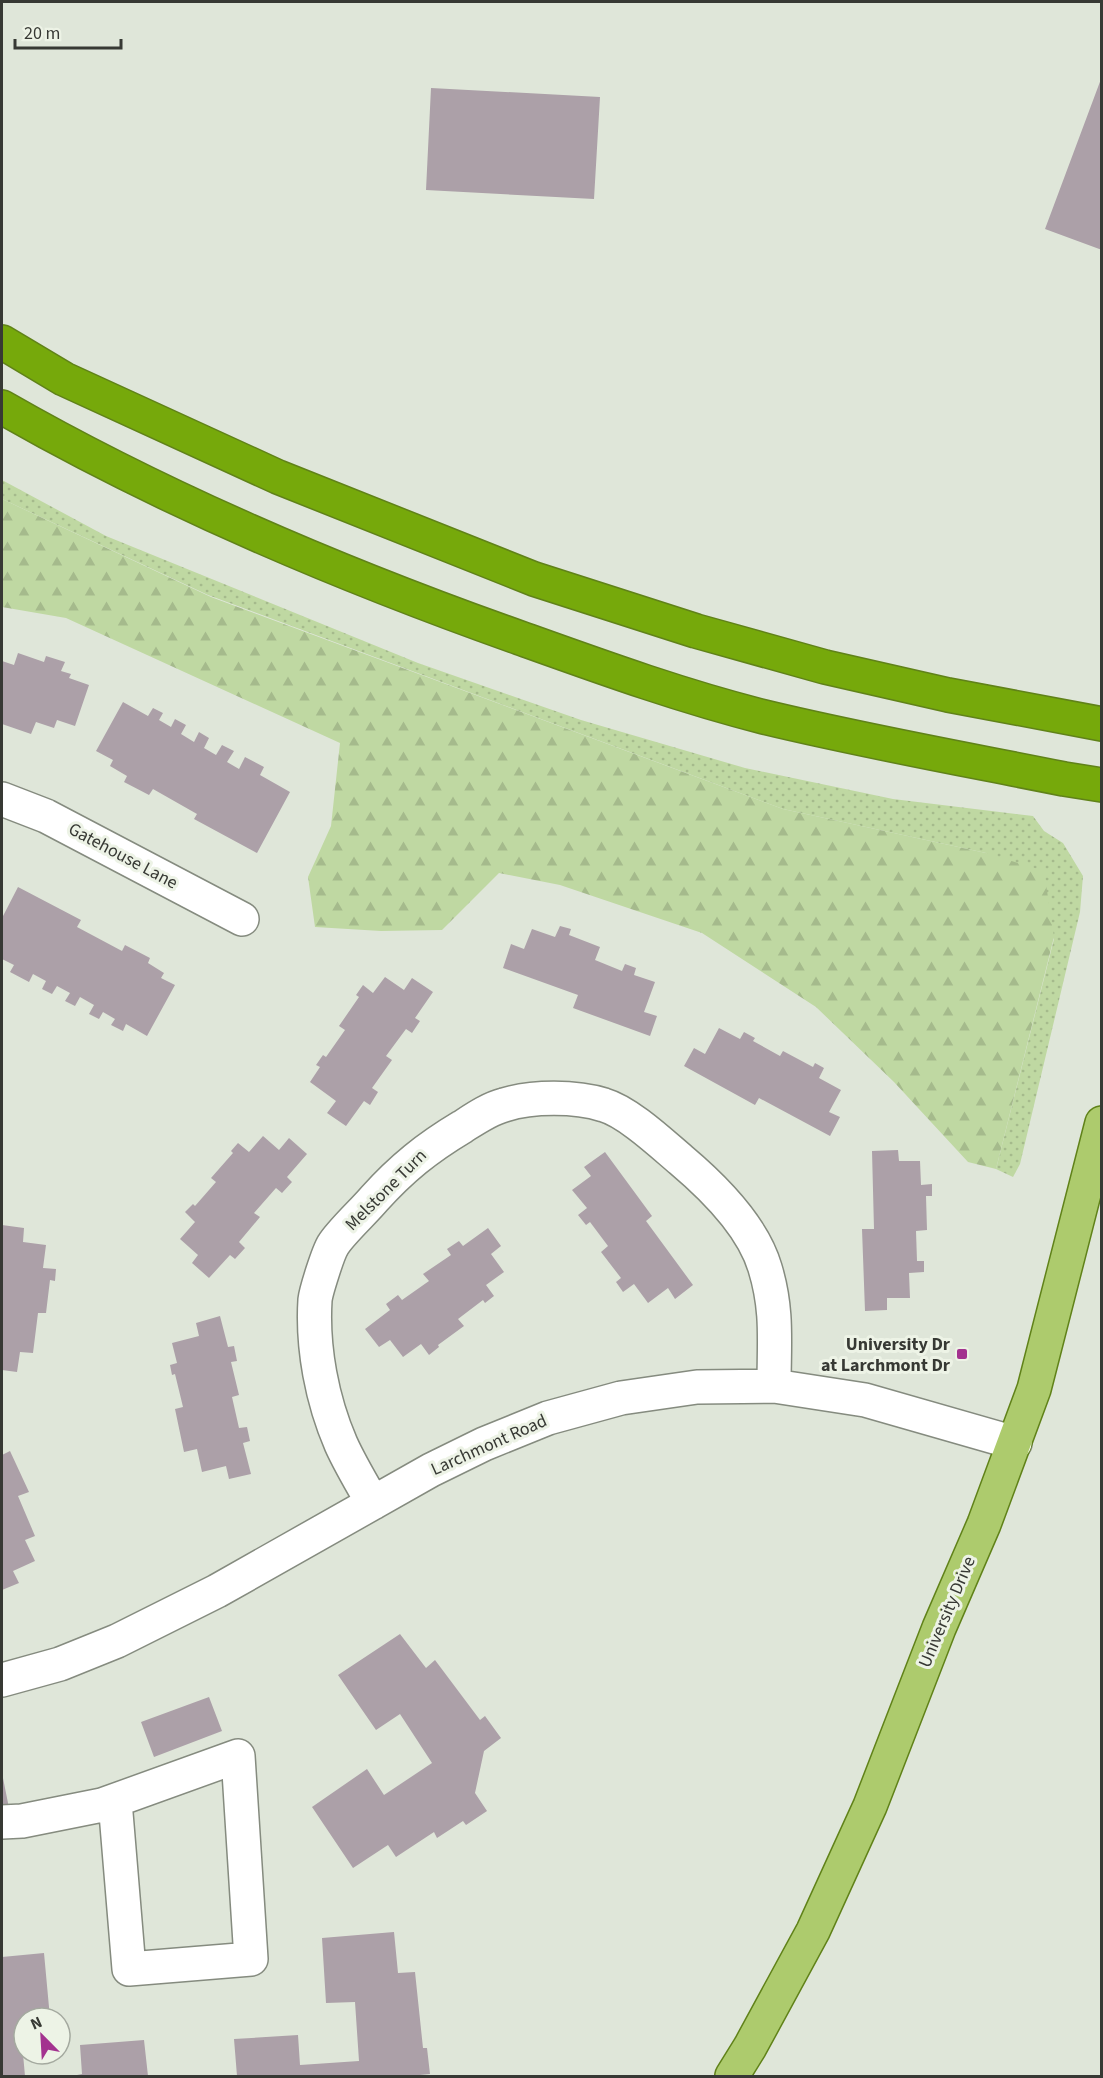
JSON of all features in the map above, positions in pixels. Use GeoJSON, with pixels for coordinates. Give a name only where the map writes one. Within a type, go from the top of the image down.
{"type":"FeatureCollection","features":[{"type":"Feature","properties":{"kind":"highway"},"geometry":{"type":"LineString","coordinates":[[2,342],[64,379],[278,477],[534,579],[696,631],[825,667],[948,695],[1101,724]]}},
{"type":"Feature","properties":{"kind":"highway"},"geometry":{"type":"LineString","coordinates":[[2,407],[160,490],[295,551],[419,601],[650,684],[763,717],[1101,785]]}},
{"type":"Feature","properties":{"kind":"main road","name":"University Drive"},"geometry":{"type":"LineString","coordinates":[[732,2076],[813,1931],[870,1806],[939,1628],[1016,1443],[1034,1389],[1101,1123]]}},
{"type":"Feature","properties":{"kind":"street","name":"Gatehouse Lane"},"geometry":{"type":"LineString","coordinates":[[2,799],[46,816],[242,918]]}},
{"type":"Feature","properties":{"kind":"street","name":"Melstone Turn"},"geometry":{"type":"LineString","coordinates":[[373,1503],[341,1445],[323,1390],[317,1354],[315,1298],[333,1245],[392,1180],[415,1158],[482,1115],[505,1104],[567,1098],[605,1105],[639,1125],[693,1170],[735,1215],[754,1242],[765,1267],[772,1295],[776,1330],[774,1386]]}},
{"type":"Feature","properties":{"kind":"street","name":"Larchmont Road"},"geometry":{"type":"LineString","coordinates":[[2,1680],[60,1664],[117,1641],[217,1591],[431,1470],[484,1444],[548,1418],[621,1398],[686,1388],[774,1386],[866,1400],[1016,1443]]}},
{"type":"Feature","properties":{"kind":"street"},"geometry":{"type":"LineString","coordinates":[[2,1822],[102,1805],[238,1756],[250,1959],[129,1969],[115,1801]]}},
{"type":"Feature","properties":{"kind":"green space"},"geometry":{"type":"Polygon","coordinates":[[[2,480],[106,536],[418,663],[581,720],[745,768],[893,799],[1033,816],[1044,831],[1063,843],[1083,876],[1080,912],[1020,1164],[1013,1177],[996,1169],[1054,939],[986,853],[783,809],[208,595],[2,499],[2,480]]]}},
{"type":"Feature","properties":{"kind":"green space"},"geometry":{"type":"Polygon","coordinates":[[[2,499],[211,597],[783,809],[986,853],[1044,871],[1054,937],[996,1169],[968,1162],[894,1082],[816,1007],[702,933],[560,885],[499,873],[442,930],[381,931],[315,927],[308,877],[331,826],[340,743],[66,618],[2,607],[2,499]]]}},
{"type":"Feature","properties":{"kind":"building"},"geometry":{"type":"Polygon","coordinates":[[[1102,79],[1102,250],[1045,229],[1102,79]]]}},
{"type":"Feature","properties":{"kind":"building"},"geometry":{"type":"Polygon","coordinates":[[[431,88],[600,97],[594,199],[426,190],[431,88]]]}},
{"type":"Feature","properties":{"kind":"building"},"geometry":{"type":"Polygon","coordinates":[[[18,653],[44,662],[46,656],[65,662],[61,671],[71,674],[69,678],[89,685],[75,726],[57,720],[54,728],[36,722],[31,734],[2,724],[2,661],[14,665],[18,653]]]}},
{"type":"Feature","properties":{"kind":"building"},"geometry":{"type":"Polygon","coordinates":[[[123,702],[148,716],[153,708],[163,713],[159,720],[171,727],[175,719],[186,725],[181,734],[194,742],[199,732],[209,738],[204,748],[216,755],[222,745],[234,751],[227,762],[239,769],[245,757],[264,767],[260,775],[290,792],[257,853],[194,819],[197,814],[153,789],[149,795],[124,782],[127,776],[110,766],[113,760],[96,751],[123,702]]]}},
{"type":"Feature","properties":{"kind":"building"},"geometry":{"type":"Polygon","coordinates":[[[18,887],[81,920],[77,927],[122,951],[125,945],[150,958],[148,963],[164,973],[161,978],[175,985],[147,1036],[126,1024],[123,1031],[111,1025],[115,1019],[103,1012],[99,1019],[89,1014],[94,1005],[80,997],[75,1006],[65,1001],[70,993],[57,986],[52,994],[42,989],[46,981],[33,974],[29,982],[10,972],[14,965],[2,959],[2,918],[18,887]]]}},
{"type":"Feature","properties":{"kind":"building"},"geometry":{"type":"Polygon","coordinates":[[[560,926],[571,929],[569,935],[600,947],[595,960],[622,971],[625,964],[636,968],[634,975],[655,982],[644,1012],[657,1016],[650,1036],[573,1008],[578,995],[503,968],[511,944],[524,949],[532,929],[555,937],[560,926]]]}},
{"type":"Feature","properties":{"kind":"building"},"geometry":{"type":"Polygon","coordinates":[[[385,977],[404,990],[412,978],[433,992],[415,1018],[420,1021],[412,1033],[406,1029],[386,1056],[392,1060],[372,1088],[378,1092],[370,1105],[364,1101],[346,1126],[327,1113],[336,1101],[310,1082],[320,1067],[316,1065],[323,1055],[326,1057],[345,1030],[339,1026],[359,997],[356,995],[363,985],[373,993],[385,977]]]}},
{"type":"Feature","properties":{"kind":"building"},"geometry":{"type":"Polygon","coordinates":[[[719,1028],[740,1039],[744,1032],[755,1038],[753,1041],[780,1056],[783,1051],[813,1067],[815,1063],[824,1068],[819,1078],[841,1090],[829,1112],[840,1117],[830,1136],[759,1098],[755,1105],[684,1066],[694,1048],[705,1054],[719,1028]]]}},
{"type":"Feature","properties":{"kind":"building"},"geometry":{"type":"Polygon","coordinates":[[[263,1136],[279,1150],[289,1138],[307,1154],[287,1177],[292,1182],[282,1193],[276,1188],[254,1213],[260,1217],[239,1242],[245,1248],[235,1259],[230,1255],[209,1278],[192,1263],[198,1255],[180,1239],[195,1222],[185,1212],[193,1204],[195,1206],[216,1182],[211,1178],[233,1153],[231,1151],[238,1143],[249,1152],[263,1136]]]}},
{"type":"Feature","properties":{"kind":"building"},"geometry":{"type":"Polygon","coordinates":[[[898,1150],[899,1161],[920,1161],[921,1185],[932,1184],[932,1196],[926,1196],[927,1230],[916,1231],[917,1261],[924,1261],[924,1272],[909,1273],[910,1298],[887,1298],[887,1310],[865,1311],[862,1229],[874,1229],[872,1151],[898,1150]]]}},
{"type":"Feature","properties":{"kind":"building"},"geometry":{"type":"Polygon","coordinates":[[[605,1152],[652,1216],[646,1221],[693,1285],[675,1299],[668,1288],[648,1303],[634,1284],[623,1292],[616,1282],[621,1278],[601,1252],[608,1246],[590,1222],[586,1225],[578,1215],[587,1208],[572,1190],[591,1176],[584,1167],[605,1152]]]}},
{"type":"Feature","properties":{"kind":"building"},"geometry":{"type":"Polygon","coordinates":[[[2,1225],[24,1228],[23,1242],[46,1245],[43,1268],[56,1269],[55,1281],[50,1280],[46,1313],[38,1313],[33,1353],[20,1352],[17,1372],[2,1370],[2,1225]]]}},
{"type":"Feature","properties":{"kind":"building"},"geometry":{"type":"Polygon","coordinates":[[[488,1228],[501,1246],[491,1254],[504,1272],[486,1285],[494,1296],[485,1303],[483,1300],[458,1319],[464,1326],[438,1345],[439,1347],[429,1355],[421,1344],[403,1357],[390,1340],[379,1347],[365,1329],[390,1310],[386,1304],[398,1295],[402,1300],[429,1281],[423,1274],[451,1255],[447,1249],[459,1241],[463,1246],[488,1228]]]}},
{"type":"Feature","properties":{"kind":"building"},"geometry":{"type":"Polygon","coordinates":[[[220,1316],[228,1347],[234,1346],[237,1361],[231,1362],[239,1395],[232,1397],[239,1428],[247,1427],[250,1441],[243,1443],[251,1474],[229,1479],[226,1466],[202,1472],[197,1449],[184,1452],[175,1409],[183,1407],[175,1374],[172,1375],[170,1365],[177,1363],[172,1343],[199,1336],[196,1323],[220,1316]]]}},
{"type":"Feature","properties":{"kind":"building"},"geometry":{"type":"Polygon","coordinates":[[[10,1451],[29,1492],[18,1496],[35,1536],[25,1540],[35,1561],[13,1571],[19,1583],[2,1590],[2,1455],[10,1451]]]}},
{"type":"Feature","properties":{"kind":"building"},"geometry":{"type":"Polygon","coordinates":[[[400,1634],[426,1668],[435,1660],[480,1720],[485,1716],[501,1738],[484,1751],[475,1793],[487,1811],[466,1825],[463,1821],[437,1838],[434,1832],[396,1857],[388,1845],[353,1868],[312,1807],[367,1769],[384,1795],[432,1763],[400,1714],[376,1730],[338,1675],[400,1634]]]}},
{"type":"Feature","properties":{"kind":"building"},"geometry":{"type":"Polygon","coordinates":[[[209,1697],[222,1731],[154,1757],[141,1722],[209,1697]]]}},
{"type":"Feature","properties":{"kind":"building"},"geometry":{"type":"Polygon","coordinates":[[[2,1773],[9,1808],[2,1809],[2,1773]]]}},
{"type":"Feature","properties":{"kind":"building"},"geometry":{"type":"Polygon","coordinates":[[[394,1932],[398,1973],[415,1972],[423,2048],[427,2048],[430,2074],[237,2076],[234,2039],[298,2035],[300,2065],[359,2061],[355,2002],[326,2003],[322,1938],[394,1932]]]}},
{"type":"Feature","properties":{"kind":"building"},"geometry":{"type":"Polygon","coordinates":[[[44,1953],[49,2006],[12,2006],[12,2066],[24,2066],[25,2076],[2,2076],[2,1957],[44,1953]]]}},
{"type":"Feature","properties":{"kind":"building"},"geometry":{"type":"Polygon","coordinates":[[[144,2040],[148,2076],[77,2076],[82,2074],[80,2045],[144,2040]]]}},
{"type":"Feature","properties":{"kind":"place","name":"University Dr at Larchmont Dr"},"geometry":{"type":"Point","coordinates":[962,1354]}}]}
